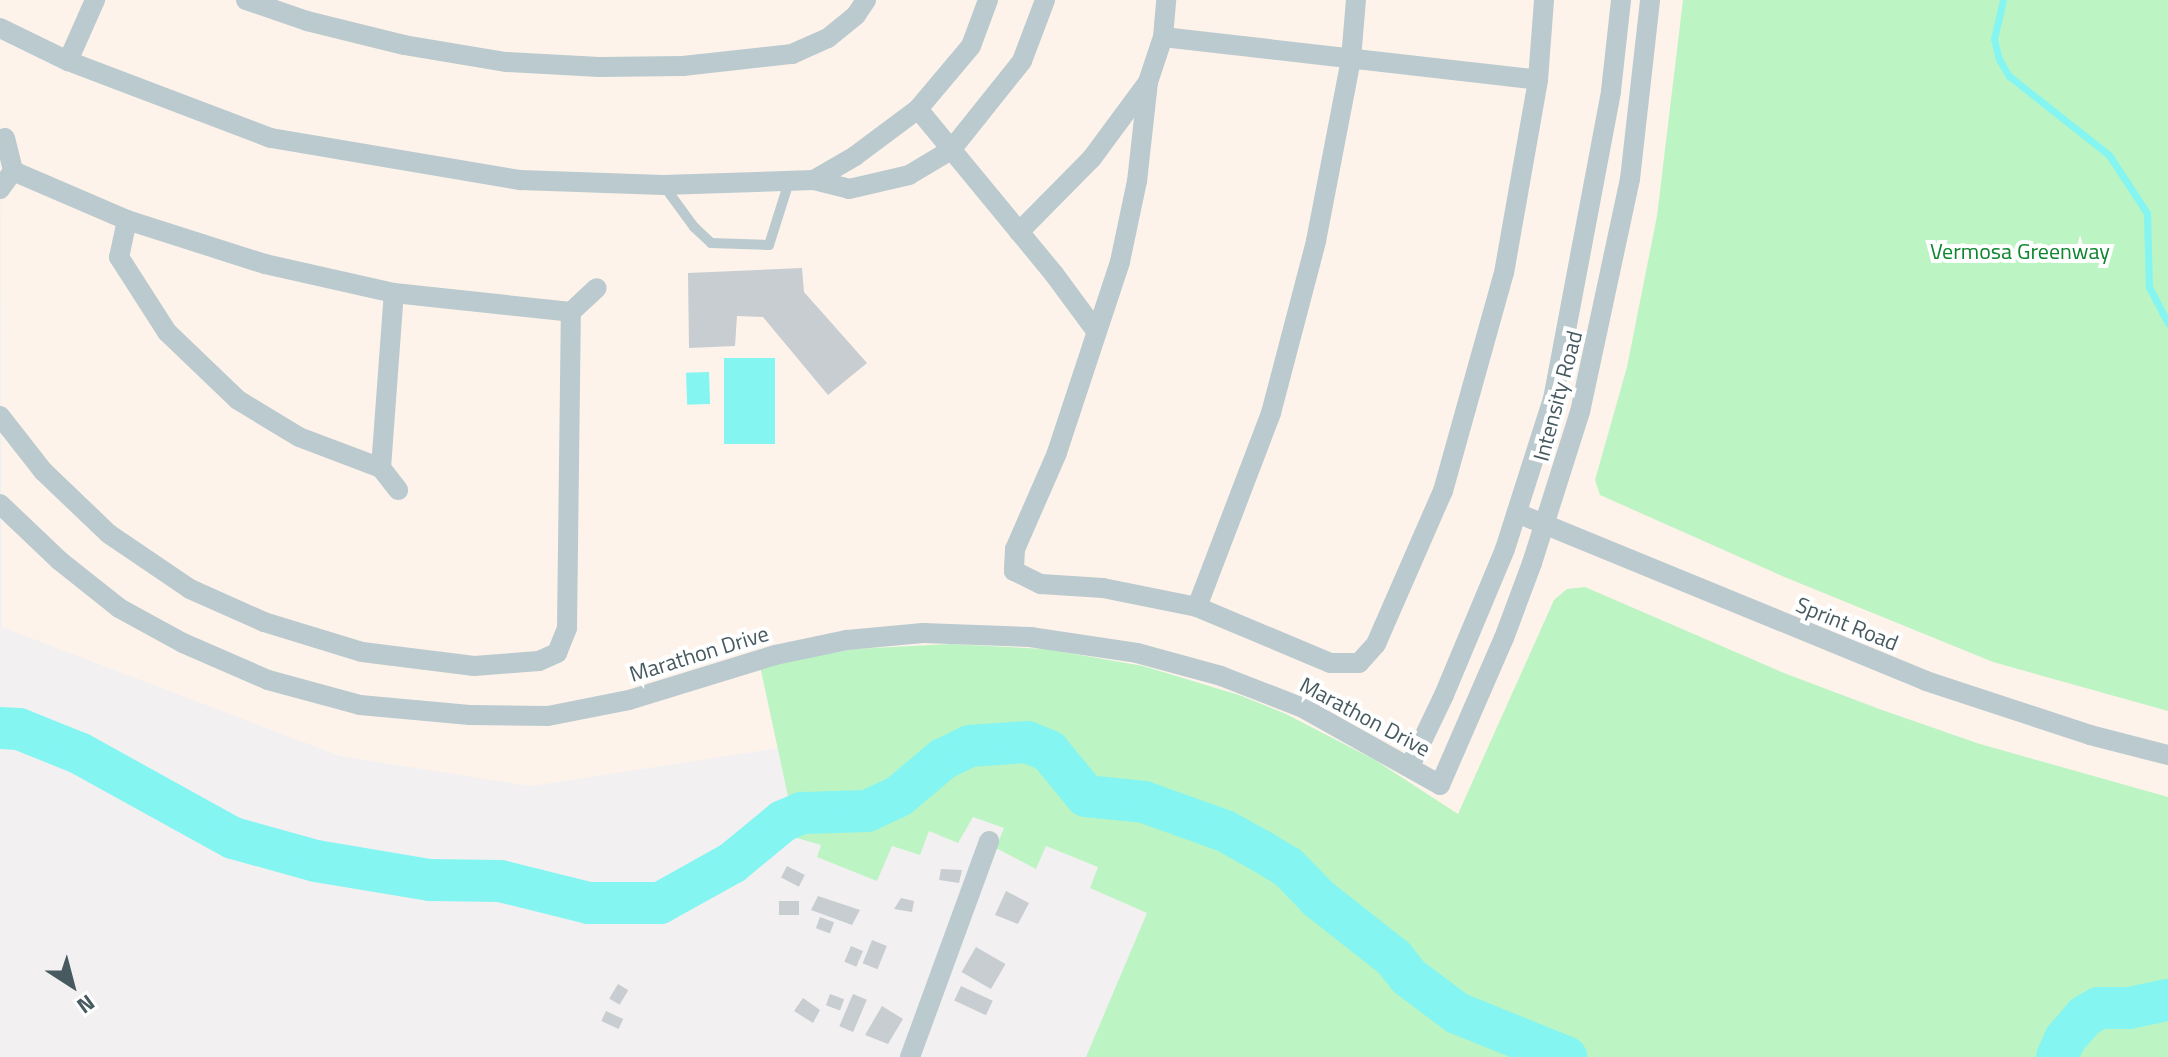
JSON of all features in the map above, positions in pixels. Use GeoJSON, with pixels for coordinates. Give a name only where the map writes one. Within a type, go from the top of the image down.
{"type":"FeatureCollection","features":[{"type":"Feature","properties":{"kind":"street"},"geometry":{"type":"LineString","coordinates":[[68,61],[95,0]]}},
{"type":"Feature","properties":{"kind":"street"},"geometry":{"type":"LineString","coordinates":[[246,0],[307,21],[404,45],[506,62],[613,67],[683,66],[792,54],[828,38],[856,15],[866,0]]}},
{"type":"Feature","properties":{"kind":"street"},"geometry":{"type":"LineString","coordinates":[[814,180],[855,156],[918,109],[971,46],[988,0]]}},
{"type":"Feature","properties":{"kind":"street"},"geometry":{"type":"LineString","coordinates":[[0,28],[68,61],[271,138],[520,180],[663,185],[814,180],[849,189],[909,175],[951,150],[977,122],[1022,61],[1045,0]]}},
{"type":"Feature","properties":{"kind":"street"},"geometry":{"type":"LineString","coordinates":[[1166,0],[1163,37],[1148,82],[1137,181],[1126,235],[1057,453],[1015,549],[1014,571],[1041,584],[1103,588],[1197,607],[1330,663],[1359,663],[1376,644],[1443,491],[1504,273],[1538,80],[1544,0]]}},
{"type":"Feature","properties":{"kind":"street"},"geometry":{"type":"LineString","coordinates":[[1197,607],[1271,413],[1316,241],[1351,59],[1356,0]]}},
{"type":"Feature","properties":{"kind":"street","name":"Intensity Road"},"geometry":{"type":"LineString","coordinates":[[1410,766],[1476,623],[1517,513],[1553,399],[1611,91],[1621,0]]}},
{"type":"Feature","properties":{"kind":"street","name":"Intensity Road"},"geometry":{"type":"LineString","coordinates":[[1440,785],[1504,638],[1546,524],[1580,412],[1616,257],[1641,107],[1650,0]]}},
{"type":"Feature","properties":{"kind":"street"},"geometry":{"type":"LineString","coordinates":[[1163,37],[1538,80]]}},
{"type":"Feature","properties":{"kind":"street"},"geometry":{"type":"LineString","coordinates":[[1019,232],[1092,158],[1148,82]]}},
{"type":"Feature","properties":{"kind":"street"},"geometry":{"type":"LineString","coordinates":[[918,109],[1096,331]]}},
{"type":"Feature","properties":{"kind":"street"},"geometry":{"type":"LineString","coordinates":[[0,189],[13,171],[5,138]]}},
{"type":"Feature","properties":{"kind":"street"},"geometry":{"type":"LineString","coordinates":[[13,171],[127,220],[265,264],[394,293],[571,312]]}},
{"type":"Feature","properties":{"kind":"street"},"geometry":{"type":"LineString","coordinates":[[127,220],[119,257],[167,332],[238,400],[299,437],[381,468],[398,490]]}},
{"type":"Feature","properties":{"kind":"street"},"geometry":{"type":"LineString","coordinates":[[0,416],[43,471],[109,534],[190,589],[251,617],[362,652],[474,666],[539,661],[557,653],[567,628],[571,312],[597,288]]}},
{"type":"Feature","properties":{"kind":"street"},"geometry":{"type":"LineString","coordinates":[[381,468],[394,293]]}},
{"type":"Feature","properties":{"kind":"street","name":"Marathon Drive"},"geometry":{"type":"LineString","coordinates":[[0,504],[60,561],[132,615],[183,643],[268,680],[360,705],[470,715],[548,716],[629,700],[775,655],[847,640],[923,633],[1030,637],[1137,653],[1221,676],[1303,708],[1440,785]]}},
{"type":"Feature","properties":{"kind":"street","name":"Sprint Road"},"geometry":{"type":"LineString","coordinates":[[1517,513],[1847,652],[2090,735],[2168,755]]}},
{"type":"Feature","properties":{"kind":"street"},"geometry":{"type":"LineString","coordinates":[[910,1057],[989,841]]}},
{"type":"Feature","properties":{"kind":"lane"},"geometry":{"type":"LineString","coordinates":[[663,185],[694,227],[711,243],[769,245],[789,182]]}},
{"type":"Feature","properties":{"kind":"shaded area"},"geometry":{"type":"Polygon","coordinates":[[[0,0],[2168,0],[2168,945],[834,733],[779,748],[531,786],[340,756],[2,627],[0,0]]]}},
{"type":"Feature","properties":{"kind":"green space","name":"Vermosa Greenway"},"geometry":{"type":"Polygon","coordinates":[[[1683,0],[2168,0],[2168,711],[1993,662],[1782,576],[1600,495],[1595,480],[1627,367],[1657,216],[1683,0]]]}},
{"type":"Feature","properties":{"kind":"green space"},"geometry":{"type":"Polygon","coordinates":[[[1585,587],[1784,673],[1882,710],[1980,744],[2168,797],[2168,1057],[1086,1057],[1147,913],[1090,888],[1098,867],[1046,846],[1036,869],[996,848],[1004,828],[973,817],[958,843],[929,831],[920,855],[892,846],[877,881],[817,857],[821,845],[797,838],[760,666],[854,649],[950,644],[1046,649],[1143,666],[1239,695],[1286,714],[1375,760],[1458,814],[1554,600],[1567,589],[1585,587]]]}},
{"type":"Feature","properties":{"kind":"water"},"geometry":{"type":"Polygon","coordinates":[[[724,358],[775,358],[775,444],[724,444],[724,358]]]}},
{"type":"Feature","properties":{"kind":"water"},"geometry":{"type":"Polygon","coordinates":[[[709,372],[710,404],[687,405],[686,373],[709,372]]]}},
{"type":"Feature","properties":{"kind":"building"},"geometry":{"type":"Polygon","coordinates":[[[802,268],[804,292],[867,363],[828,395],[763,317],[737,316],[735,346],[689,348],[688,273],[802,268]]]}},
{"type":"Feature","properties":{"kind":"building"},"geometry":{"type":"Polygon","coordinates":[[[787,866],[805,875],[799,887],[781,878],[787,866]]]}},
{"type":"Feature","properties":{"kind":"building"},"geometry":{"type":"Polygon","coordinates":[[[941,869],[962,870],[959,883],[939,880],[941,869]]]}},
{"type":"Feature","properties":{"kind":"building"},"geometry":{"type":"Polygon","coordinates":[[[1006,891],[1029,903],[1018,924],[995,915],[1006,891]]]}},
{"type":"Feature","properties":{"kind":"building"},"geometry":{"type":"Polygon","coordinates":[[[818,896],[860,910],[852,925],[811,910],[818,896]]]}},
{"type":"Feature","properties":{"kind":"building"},"geometry":{"type":"Polygon","coordinates":[[[901,898],[914,901],[912,912],[894,909],[901,898]]]}},
{"type":"Feature","properties":{"kind":"building"},"geometry":{"type":"Polygon","coordinates":[[[779,901],[799,901],[799,915],[779,915],[779,901]]]}},
{"type":"Feature","properties":{"kind":"building"},"geometry":{"type":"Polygon","coordinates":[[[820,917],[834,922],[830,933],[816,928],[820,917]]]}},
{"type":"Feature","properties":{"kind":"building"},"geometry":{"type":"Polygon","coordinates":[[[872,940],[887,946],[877,969],[863,963],[872,940]]]}},
{"type":"Feature","properties":{"kind":"building"},"geometry":{"type":"Polygon","coordinates":[[[851,946],[863,951],[856,967],[844,962],[851,946]]]}},
{"type":"Feature","properties":{"kind":"building"},"geometry":{"type":"Polygon","coordinates":[[[976,947],[1005,964],[991,989],[962,972],[976,947]]]}},
{"type":"Feature","properties":{"kind":"building"},"geometry":{"type":"Polygon","coordinates":[[[618,984],[628,990],[620,1005],[609,999],[618,984]]]}},
{"type":"Feature","properties":{"kind":"building"},"geometry":{"type":"Polygon","coordinates":[[[961,986],[993,1001],[986,1015],[954,1001],[961,986]]]}},
{"type":"Feature","properties":{"kind":"building"},"geometry":{"type":"Polygon","coordinates":[[[830,994],[844,999],[840,1010],[826,1005],[830,994]]]}},
{"type":"Feature","properties":{"kind":"building"},"geometry":{"type":"Polygon","coordinates":[[[853,994],[867,1000],[853,1032],[839,1026],[853,994]]]}},
{"type":"Feature","properties":{"kind":"building"},"geometry":{"type":"Polygon","coordinates":[[[803,998],[820,1010],[813,1023],[794,1011],[803,998]]]}},
{"type":"Feature","properties":{"kind":"building"},"geometry":{"type":"Polygon","coordinates":[[[882,1006],[903,1019],[888,1044],[865,1035],[882,1006]]]}},
{"type":"Feature","properties":{"kind":"building"},"geometry":{"type":"Polygon","coordinates":[[[606,1011],[623,1019],[619,1029],[601,1021],[606,1011]]]}},
{"type":"Feature","properties":{"kind":"waterway"},"geometry":{"type":"LineString","coordinates":[[2003,0],[1994,39],[1999,59],[2009,76],[2109,155],[2147,213],[2149,287],[2168,323]]}},
{"type":"Feature","properties":{"kind":"waterway"},"geometry":{"type":"LineString","coordinates":[[0,728],[19,729],[79,753],[233,838],[316,861],[430,880],[500,881],[589,903],[660,903],[732,863],[783,821],[802,813],[867,811],[899,796],[943,759],[970,746],[1027,742],[1049,751],[1086,796],[1144,802],[1225,831],[1261,851],[1288,867],[1319,899],[1394,958],[1409,977],[1457,1013],[1566,1057]]}},
{"type":"Feature","properties":{"kind":"waterway"},"geometry":{"type":"LineString","coordinates":[[2057,1057],[2065,1039],[2085,1016],[2099,1008],[2129,1008],[2168,1000]]}}]}
